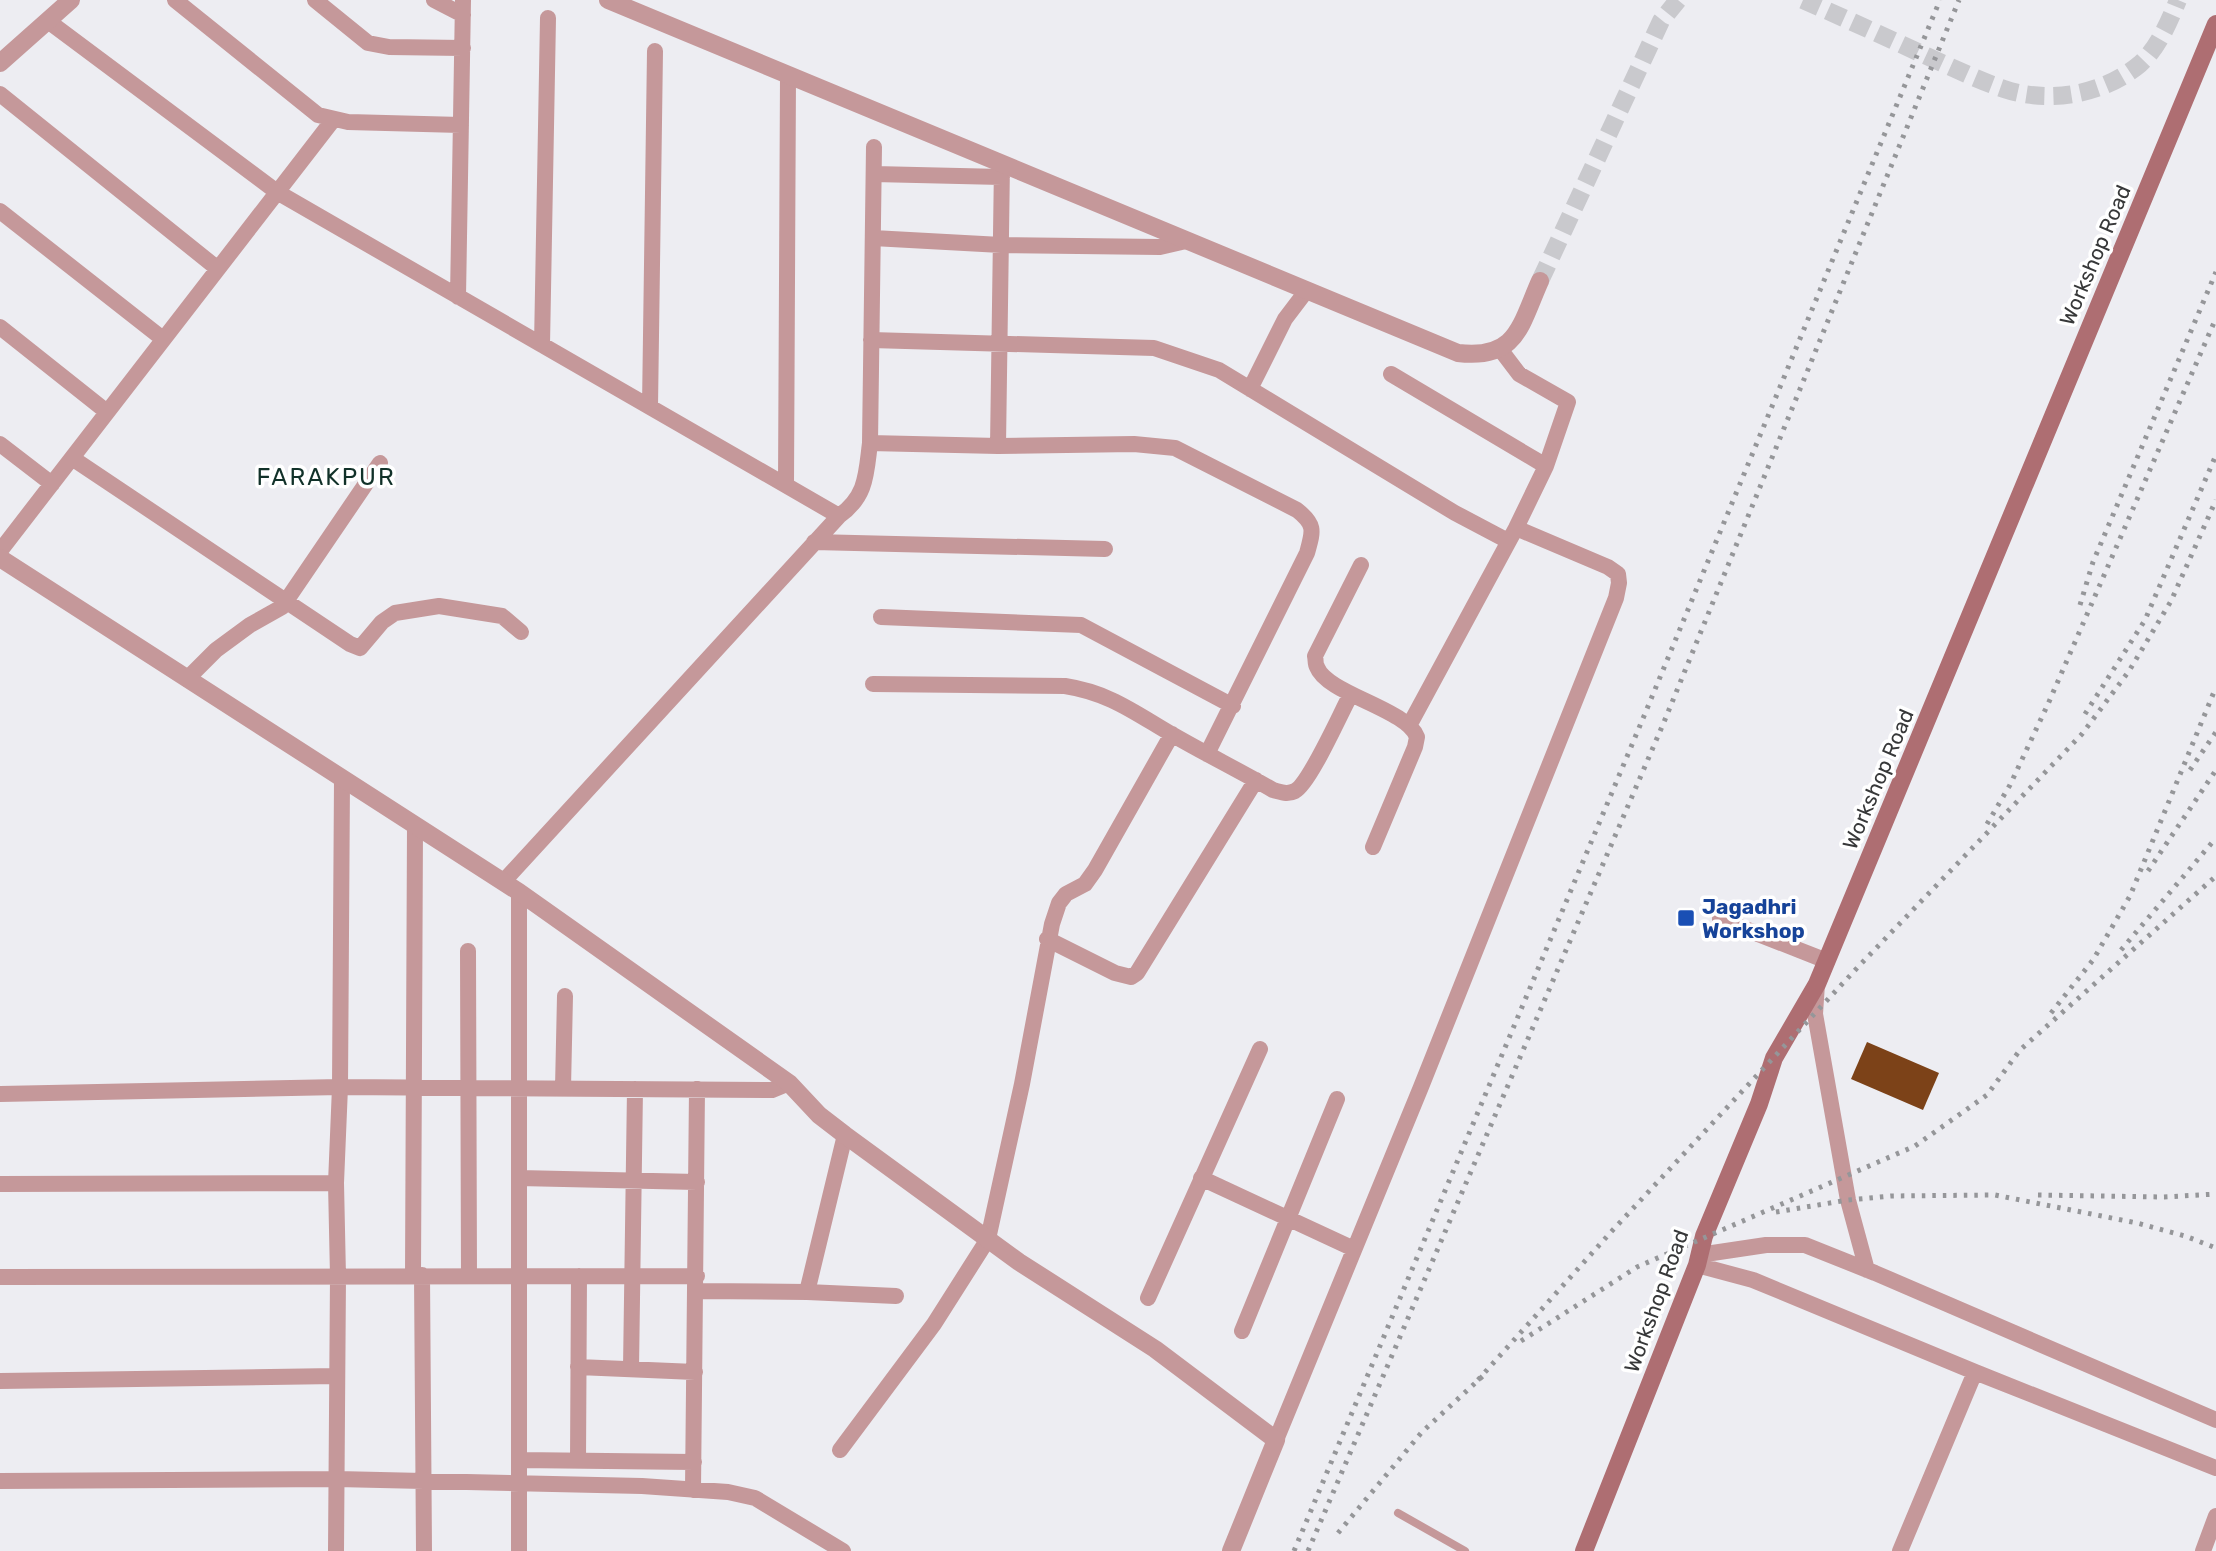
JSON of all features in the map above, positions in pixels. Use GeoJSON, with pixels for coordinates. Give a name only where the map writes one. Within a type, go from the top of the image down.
{"type":"FeatureCollection","features":[{"type":"Feature","properties":{"kind":"main road","name":"Workshop Road"},"geometry":{"type":"LineString","coordinates":[[1584,1551],[1698,1260],[1704,1236],[1759,1104],[1774,1058],[1817,984],[1827,961],[2216,24]]}},
{"type":"Feature","properties":{"kind":"street"},"geometry":{"type":"LineString","coordinates":[[0,63],[71,0]]}},
{"type":"Feature","properties":{"kind":"street"},"geometry":{"type":"LineString","coordinates":[[175,0],[318,115],[348,122],[461,125]]}},
{"type":"Feature","properties":{"kind":"street"},"geometry":{"type":"LineString","coordinates":[[315,0],[368,43],[389,47],[463,48]]}},
{"type":"Feature","properties":{"kind":"street"},"geometry":{"type":"LineString","coordinates":[[434,0],[463,7],[458,297]]}},
{"type":"Feature","properties":{"kind":"street"},"geometry":{"type":"LineString","coordinates":[[608,0],[1002,171],[1186,241],[1458,353],[1474,355],[1500,349],[1508,344],[1516,333],[1540,281]]}},
{"type":"Feature","properties":{"kind":"street"},"geometry":{"type":"LineString","coordinates":[[542,345],[548,18]]}},
{"type":"Feature","properties":{"kind":"street"},"geometry":{"type":"LineString","coordinates":[[48,20],[277,192],[839,516]]}},
{"type":"Feature","properties":{"kind":"street"},"geometry":{"type":"LineString","coordinates":[[650,407],[654,51]]}},
{"type":"Feature","properties":{"kind":"street"},"geometry":{"type":"LineString","coordinates":[[786,485],[788,76]]}},
{"type":"Feature","properties":{"kind":"street"},"geometry":{"type":"LineString","coordinates":[[0,93],[218,269]]}},
{"type":"Feature","properties":{"kind":"street"},"geometry":{"type":"LineString","coordinates":[[0,551],[332,120]]}},
{"type":"Feature","properties":{"kind":"street"},"geometry":{"type":"LineString","coordinates":[[503,882],[814,542],[859,498],[865,480],[870,443],[874,147]]}},
{"type":"Feature","properties":{"kind":"street"},"geometry":{"type":"LineString","coordinates":[[874,174],[1002,171]]}},
{"type":"Feature","properties":{"kind":"street"},"geometry":{"type":"LineString","coordinates":[[998,446],[1002,171]]}},
{"type":"Feature","properties":{"kind":"street"},"geometry":{"type":"LineString","coordinates":[[0,211],[163,339]]}},
{"type":"Feature","properties":{"kind":"street"},"geometry":{"type":"LineString","coordinates":[[873,238],[1001,245],[1160,247],[1186,241]]}},
{"type":"Feature","properties":{"kind":"street"},"geometry":{"type":"LineString","coordinates":[[1250,389],[1285,319],[1307,290]]}},
{"type":"Feature","properties":{"kind":"street"},"geometry":{"type":"LineString","coordinates":[[0,327],[107,412]]}},
{"type":"Feature","properties":{"kind":"street"},"geometry":{"type":"LineString","coordinates":[[871,340],[1154,348],[1219,370],[1455,513],[1608,567],[1618,574],[1619,583],[1607,622],[1231,1551]]}},
{"type":"Feature","properties":{"kind":"street"},"geometry":{"type":"LineString","coordinates":[[1410,724],[1546,466],[1568,402],[1519,374],[1500,349]]}},
{"type":"Feature","properties":{"kind":"street"},"geometry":{"type":"LineString","coordinates":[[1391,374],[1546,466]]}},
{"type":"Feature","properties":{"kind":"street"},"geometry":{"type":"LineString","coordinates":[[870,443],[998,446],[1134,444],[1175,448],[1297,510],[1309,519],[1313,530],[1307,552],[1207,754]]}},
{"type":"Feature","properties":{"kind":"street"},"geometry":{"type":"LineString","coordinates":[[0,444],[52,484]]}},
{"type":"Feature","properties":{"kind":"street"},"geometry":{"type":"LineString","coordinates":[[72,458],[350,644],[360,648],[382,622],[395,613],[439,606],[502,616],[521,632]]}},
{"type":"Feature","properties":{"kind":"street"},"geometry":{"type":"LineString","coordinates":[[187,679],[216,650],[250,625],[282,607],[380,463]]}},
{"type":"Feature","properties":{"kind":"street"},"geometry":{"type":"LineString","coordinates":[[814,542],[1105,549]]}},
{"type":"Feature","properties":{"kind":"street"},"geometry":{"type":"LineString","coordinates":[[0,558],[519,892],[789,1083],[819,1115],[1019,1262],[1155,1349],[1276,1440]]}},
{"type":"Feature","properties":{"kind":"street"},"geometry":{"type":"LineString","coordinates":[[1361,565],[1315,656],[1317,668],[1323,676],[1351,694],[1410,724],[1417,737],[1373,847]]}},
{"type":"Feature","properties":{"kind":"street"},"geometry":{"type":"LineString","coordinates":[[881,617],[1081,625],[1233,706]]}},
{"type":"Feature","properties":{"kind":"street"},"geometry":{"type":"LineString","coordinates":[[873,684],[1065,686],[1090,690],[1112,699],[1207,754],[1286,794],[1297,790],[1308,776],[1351,694]]}},
{"type":"Feature","properties":{"kind":"street"},"geometry":{"type":"LineString","coordinates":[[841,1450],[934,1324],[988,1239],[1022,1084],[1048,939],[1059,903],[1066,894],[1085,884],[1095,870],[1172,734]]}},
{"type":"Feature","properties":{"kind":"street"},"geometry":{"type":"LineString","coordinates":[[336,1551],[336,1183],[340,1087],[342,780]]}},
{"type":"Feature","properties":{"kind":"street"},"geometry":{"type":"LineString","coordinates":[[1048,939],[1115,974],[1131,977],[1137,973],[1256,780]]}},
{"type":"Feature","properties":{"kind":"street"},"geometry":{"type":"LineString","coordinates":[[415,826],[414,1088],[424,1551]]}},
{"type":"Feature","properties":{"kind":"street"},"geometry":{"type":"LineString","coordinates":[[519,892],[519,1551]]}},
{"type":"Feature","properties":{"kind":"street"},"geometry":{"type":"LineString","coordinates":[[1720,919],[1827,961]]}},
{"type":"Feature","properties":{"kind":"street"},"geometry":{"type":"LineString","coordinates":[[468,951],[469,1275]]}},
{"type":"Feature","properties":{"kind":"street"},"geometry":{"type":"LineString","coordinates":[[1817,984],[1815,1014],[1847,1200],[1867,1270]]}},
{"type":"Feature","properties":{"kind":"street"},"geometry":{"type":"LineString","coordinates":[[563,1088],[565,996]]}},
{"type":"Feature","properties":{"kind":"street"},"geometry":{"type":"LineString","coordinates":[[1148,1298],[1260,1049]]}},
{"type":"Feature","properties":{"kind":"street"},"geometry":{"type":"LineString","coordinates":[[0,1094],[340,1087],[772,1090],[789,1083]]}},
{"type":"Feature","properties":{"kind":"street"},"geometry":{"type":"LineString","coordinates":[[631,1369],[635,1088]]}},
{"type":"Feature","properties":{"kind":"street"},"geometry":{"type":"LineString","coordinates":[[694,1490],[697,1089]]}},
{"type":"Feature","properties":{"kind":"street"},"geometry":{"type":"LineString","coordinates":[[1242,1331],[1337,1099]]}},
{"type":"Feature","properties":{"kind":"street"},"geometry":{"type":"LineString","coordinates":[[807,1292],[845,1135]]}},
{"type":"Feature","properties":{"kind":"street"},"geometry":{"type":"LineString","coordinates":[[519,1178],[697,1182]]}},
{"type":"Feature","properties":{"kind":"street"},"geometry":{"type":"LineString","coordinates":[[1201,1178],[1354,1249]]}},
{"type":"Feature","properties":{"kind":"street"},"geometry":{"type":"LineString","coordinates":[[0,1184],[336,1183]]}},
{"type":"Feature","properties":{"kind":"street"},"geometry":{"type":"LineString","coordinates":[[1698,1260],[1766,1245],[1805,1245],[2216,1420]]}},
{"type":"Feature","properties":{"kind":"street"},"geometry":{"type":"LineString","coordinates":[[1698,1260],[2216,1468]]}},
{"type":"Feature","properties":{"kind":"street"},"geometry":{"type":"LineString","coordinates":[[0,1278],[633,1275],[807,1292],[896,1296]]}},
{"type":"Feature","properties":{"kind":"street"},"geometry":{"type":"LineString","coordinates":[[578,1461],[579,1276]]}},
{"type":"Feature","properties":{"kind":"street"},"geometry":{"type":"LineString","coordinates":[[578,1367],[695,1372]]}},
{"type":"Feature","properties":{"kind":"street"},"geometry":{"type":"LineString","coordinates":[[1900,1551],[1975,1372]]}},
{"type":"Feature","properties":{"kind":"street"},"geometry":{"type":"LineString","coordinates":[[0,1381],[336,1376]]}},
{"type":"Feature","properties":{"kind":"street"},"geometry":{"type":"LineString","coordinates":[[519,1460],[694,1462]]}},
{"type":"Feature","properties":{"kind":"street"},"geometry":{"type":"LineString","coordinates":[[0,1481],[337,1479],[728,1492],[755,1497],[843,1551]]}},
{"type":"Feature","properties":{"kind":"street"},"geometry":{"type":"LineString","coordinates":[[2203,1551],[2216,1516]]}},
{"type":"Feature","properties":{"kind":"lane"},"geometry":{"type":"LineString","coordinates":[[1398,1513],[1465,1551]]}},
{"type":"Feature","properties":{"kind":"building"},"geometry":{"type":"Polygon","coordinates":[[[1867,1042],[1939,1073],[1923,1110],[1851,1079],[1867,1042]]]}},
{"type":"Feature","properties":{"kind":"tunnel"},"geometry":{"type":"LineString","coordinates":[[1540,281],[1661,21],[1678,0]]}},
{"type":"Feature","properties":{"kind":"tunnel"},"geometry":{"type":"LineString","coordinates":[[1803,0],[1961,72],[2004,89],[2039,96],[2075,94],[2125,75],[2140,64],[2158,43],[2178,0]]}},
{"type":"Feature","properties":{"kind":"railway"},"geometry":{"type":"LineString","coordinates":[[1294,1551],[1940,0]]}},
{"type":"Feature","properties":{"kind":"railway"},"geometry":{"type":"LineString","coordinates":[[1308,1551],[1664,722],[1959,0]]}},
{"type":"Feature","properties":{"kind":"railway"},"geometry":{"type":"LineString","coordinates":[[2080,605],[2093,562],[2216,272]]}},
{"type":"Feature","properties":{"kind":"railway"},"geometry":{"type":"LineString","coordinates":[[1987,824],[2010,785],[2048,704],[2216,318]]}},
{"type":"Feature","properties":{"kind":"railway"},"geometry":{"type":"LineString","coordinates":[[2085,714],[2145,620],[2216,455]]}},
{"type":"Feature","properties":{"kind":"railway"},"geometry":{"type":"LineString","coordinates":[[1478,1380],[1611,1232],[1858,967],[2082,734],[2129,671],[2171,601],[2216,500]]}},
{"type":"Feature","properties":{"kind":"railway"},"geometry":{"type":"LineString","coordinates":[[2051,1013],[2093,960],[2130,896],[2216,687]]}},
{"type":"Feature","properties":{"kind":"railway"},"geometry":{"type":"LineString","coordinates":[[2190,770],[2216,732]]}},
{"type":"Feature","properties":{"kind":"railway"},"geometry":{"type":"LineString","coordinates":[[2148,871],[2216,770]]}},
{"type":"Feature","properties":{"kind":"railway"},"geometry":{"type":"LineString","coordinates":[[2121,950],[2216,838]]}},
{"type":"Feature","properties":{"kind":"railway"},"geometry":{"type":"LineString","coordinates":[[1521,1341],[1637,1267],[1915,1146],[1987,1095],[2020,1050],[2216,876]]}},
{"type":"Feature","properties":{"kind":"railway"},"geometry":{"type":"LineString","coordinates":[[2038,1195],[2164,1197],[2216,1194]]}},
{"type":"Feature","properties":{"kind":"railway"},"geometry":{"type":"LineString","coordinates":[[1776,1212],[1891,1196],[1995,1195],[2137,1223],[2216,1248]]}},
{"type":"Feature","properties":{"kind":"railway"},"geometry":{"type":"LineString","coordinates":[[1338,1533],[1422,1432],[1485,1374]]}},
{"type":"Feature","properties":{"kind":"place","name":"Jagadhri Workshop"},"geometry":{"type":"Point","coordinates":[1686,918]}},
{"type":"Feature","properties":{"kind":"district","name":"FARAKPUR"},"geometry":{"type":"Point","coordinates":[326,477]}}]}
